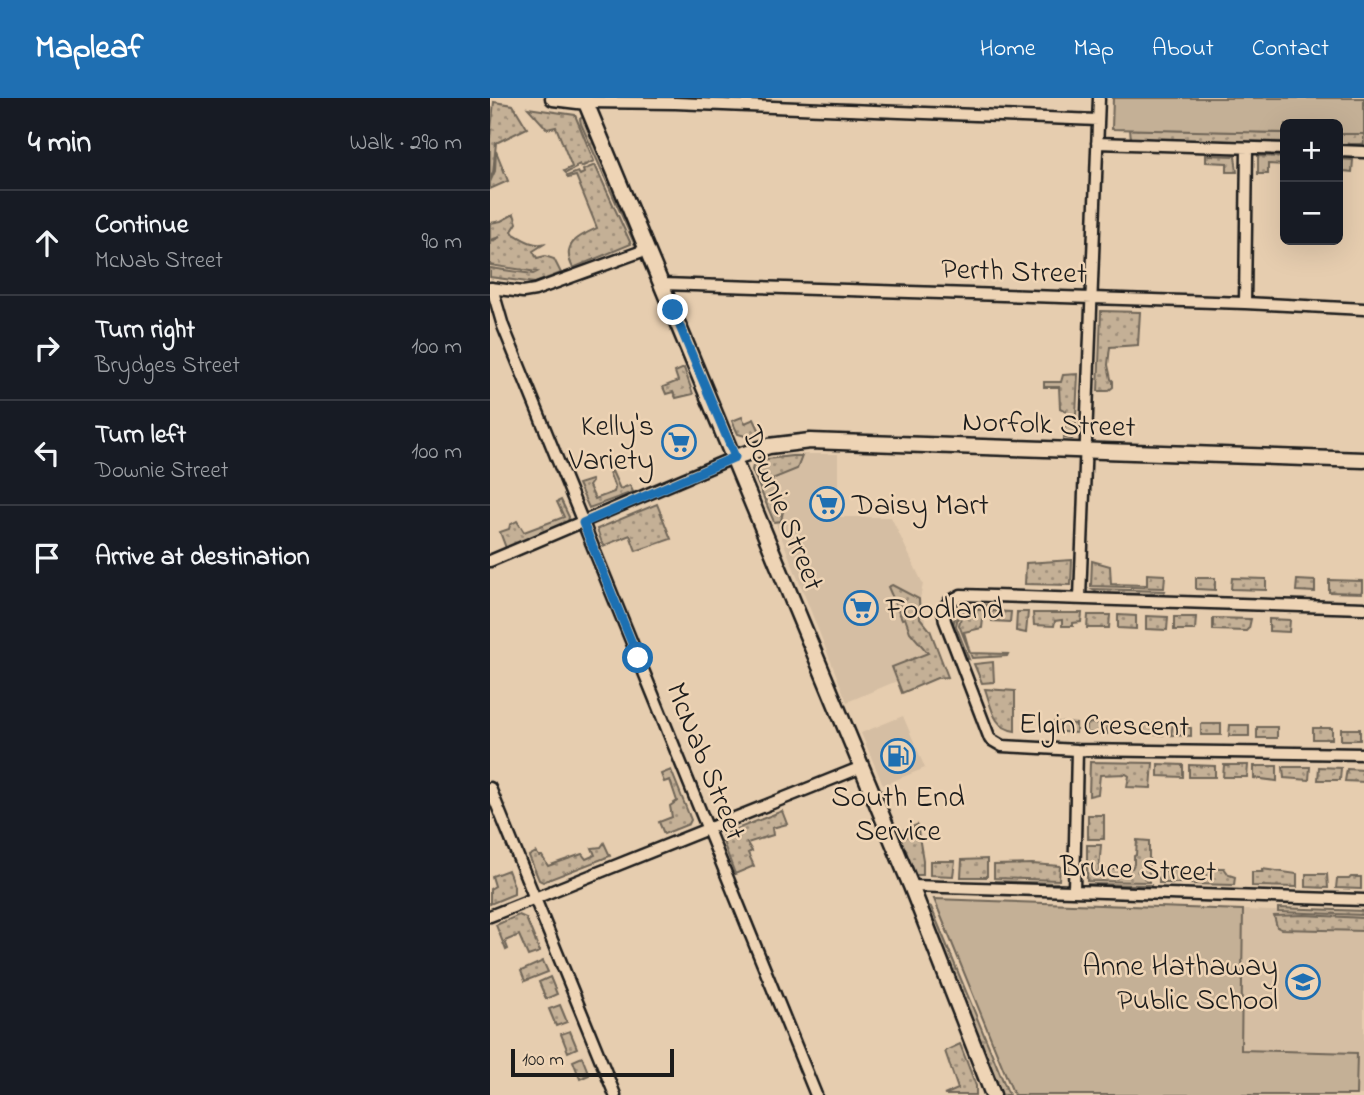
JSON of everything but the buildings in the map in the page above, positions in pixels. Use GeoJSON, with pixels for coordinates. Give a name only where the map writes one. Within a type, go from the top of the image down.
{"type":"FeatureCollection","features":[{"type":"Feature","properties":{"kind":"main road"},"geometry":{"type":"LineString","coordinates":[[553,98],[585,100]]}},
{"type":"Feature","properties":{"kind":"main road","name":"Downie Street"},"geometry":{"type":"LineString","coordinates":[[585,100],[911,886],[993,1095]]}},
{"type":"Feature","properties":{"kind":"main road","name":"Norfolk Street"},"geometry":{"type":"LineString","coordinates":[[735,457],[779,444],[810,442],[1364,460]]}},
{"type":"Feature","properties":{"kind":"street"},"geometry":{"type":"LineString","coordinates":[[1080,598],[1099,98]]}},
{"type":"Feature","properties":{"kind":"street"},"geometry":{"type":"LineString","coordinates":[[585,100],[673,100],[1098,120]]}},
{"type":"Feature","properties":{"kind":"street"},"geometry":{"type":"LineString","coordinates":[[1097,144],[1280,149]]}},
{"type":"Feature","properties":{"kind":"street"},"geometry":{"type":"LineString","coordinates":[[1245,303],[1247,148]]}},
{"type":"Feature","properties":{"kind":"street"},"geometry":{"type":"LineString","coordinates":[[1343,151],[1364,152]]}},
{"type":"Feature","properties":{"kind":"street"},"geometry":{"type":"LineString","coordinates":[[491,288],[523,292],[535,290],[648,249]]}},
{"type":"Feature","properties":{"kind":"street","name":"Perth Street"},"geometry":{"type":"LineString","coordinates":[[662,284],[1364,309]]}},
{"type":"Feature","properties":{"kind":"street","name":"McNab Street"},"geometry":{"type":"LineString","coordinates":[[491,288],[501,320],[816,1095]]}},
{"type":"Feature","properties":{"kind":"street"},"geometry":{"type":"LineString","coordinates":[[490,561],[735,457]]}},
{"type":"Feature","properties":{"kind":"street","name":"Elgin Crescent"},"geometry":{"type":"LineString","coordinates":[[1364,608],[961,595],[943,609],[945,621],[990,738],[1002,746],[1077,750],[1364,754]]}},
{"type":"Feature","properties":{"kind":"street"},"geometry":{"type":"LineString","coordinates":[[1074,890],[1077,750]]}},
{"type":"Feature","properties":{"kind":"street"},"geometry":{"type":"LineString","coordinates":[[490,916],[862,767]]}},
{"type":"Feature","properties":{"kind":"street"},"geometry":{"type":"LineString","coordinates":[[490,788],[615,1095]]}},
{"type":"Feature","properties":{"kind":"street","name":"Bruce Street"},"geometry":{"type":"LineString","coordinates":[[911,886],[1364,900]]}},
{"type":"Feature","properties":{"kind":"shaded area"},"geometry":{"type":"Polygon","coordinates":[[[1113,98],[1364,98],[1364,134],[1343,134],[1343,119],[1280,119],[1280,133],[1112,129],[1113,98]]]}},
{"type":"Feature","properties":{"kind":"shaded area"},"geometry":{"type":"Polygon","coordinates":[[[494,102],[513,105],[527,128],[496,143],[493,173],[490,178],[490,139],[494,102]]]}},
{"type":"Feature","properties":{"kind":"shaded area"},"geometry":{"type":"Polygon","coordinates":[[[528,108],[575,115],[594,161],[581,167],[580,164],[566,173],[564,171],[572,167],[556,127],[547,129],[528,108]]]}},
{"type":"Feature","properties":{"kind":"shaded area"},"geometry":{"type":"Polygon","coordinates":[[[584,116],[635,238],[634,243],[581,124],[580,119],[584,116]]]}},
{"type":"Feature","properties":{"kind":"shaded area"},"geometry":{"type":"Polygon","coordinates":[[[1130,129],[1280,133],[1280,142],[1131,139],[1130,129]]]}},
{"type":"Feature","properties":{"kind":"shaded area"},"geometry":{"type":"Polygon","coordinates":[[[1343,134],[1364,134],[1364,144],[1343,144],[1343,134]]]}},
{"type":"Feature","properties":{"kind":"shaded area"},"geometry":{"type":"Polygon","coordinates":[[[496,151],[508,181],[490,189],[495,171],[496,151]]]}},
{"type":"Feature","properties":{"kind":"shaded area"},"geometry":{"type":"Polygon","coordinates":[[[1206,155],[1235,156],[1237,172],[1227,172],[1227,163],[1206,162],[1206,155]]]}},
{"type":"Feature","properties":{"kind":"shaded area"},"geometry":{"type":"Polygon","coordinates":[[[1258,156],[1280,157],[1280,165],[1268,164],[1268,174],[1258,174],[1258,156]]]}},
{"type":"Feature","properties":{"kind":"shaded area"},"geometry":{"type":"Polygon","coordinates":[[[1343,159],[1353,160],[1352,172],[1343,171],[1343,159]]]}},
{"type":"Feature","properties":{"kind":"shaded area"},"geometry":{"type":"Polygon","coordinates":[[[595,165],[631,244],[573,268],[569,253],[573,242],[597,228],[576,176],[567,176],[578,172],[580,175],[584,173],[583,170],[595,165]]]}},
{"type":"Feature","properties":{"kind":"shaded area"},"geometry":{"type":"Polygon","coordinates":[[[514,214],[517,223],[512,231],[514,234],[526,241],[546,243],[533,251],[537,258],[545,256],[554,259],[561,273],[535,283],[490,277],[490,268],[533,274],[537,272],[490,265],[490,242],[500,237],[490,240],[490,223],[514,214]]]}},
{"type":"Feature","properties":{"kind":"shaded area"},"geometry":{"type":"Polygon","coordinates":[[[1101,311],[1140,312],[1138,345],[1110,347],[1108,365],[1113,387],[1108,391],[1098,391],[1101,311]]]}},
{"type":"Feature","properties":{"kind":"shaded area"},"geometry":{"type":"Polygon","coordinates":[[[684,368],[693,394],[676,398],[673,392],[666,394],[663,387],[678,381],[675,372],[684,368]]]}},
{"type":"Feature","properties":{"kind":"shaded area"},"geometry":{"type":"Polygon","coordinates":[[[1078,374],[1075,436],[1072,439],[1064,438],[1066,411],[1060,408],[1059,387],[1044,387],[1044,382],[1061,382],[1063,375],[1078,374]]]}},
{"type":"Feature","properties":{"kind":"shaded area"},"geometry":{"type":"Polygon","coordinates":[[[742,417],[745,423],[754,419],[761,434],[738,434],[732,421],[742,417]]]}},
{"type":"Feature","properties":{"kind":"shaded area"},"geometry":{"type":"Polygon","coordinates":[[[787,454],[838,454],[838,517],[891,517],[923,584],[919,604],[942,662],[847,702],[753,466],[787,454]]]}},
{"type":"Feature","properties":{"kind":"shaded area"},"geometry":{"type":"Polygon","coordinates":[[[802,456],[797,469],[772,479],[783,511],[781,521],[774,522],[752,470],[753,466],[767,459],[802,456]]]}},
{"type":"Feature","properties":{"kind":"shaded area"},"geometry":{"type":"Polygon","coordinates":[[[612,471],[620,489],[630,485],[633,492],[589,508],[578,484],[591,480],[589,486],[595,499],[614,492],[609,472],[612,471]]]}},
{"type":"Feature","properties":{"kind":"shaded area"},"geometry":{"type":"Polygon","coordinates":[[[561,500],[569,517],[568,522],[506,548],[500,532],[509,529],[510,525],[517,521],[524,532],[564,517],[557,502],[561,500]]]}},
{"type":"Feature","properties":{"kind":"shaded area"},"geometry":{"type":"Polygon","coordinates":[[[657,504],[671,539],[636,551],[630,535],[603,546],[597,529],[657,504]]]}},
{"type":"Feature","properties":{"kind":"shaded area"},"geometry":{"type":"Polygon","coordinates":[[[1072,560],[1071,585],[1025,584],[1026,563],[1072,560]]]}},
{"type":"Feature","properties":{"kind":"shaded area"},"geometry":{"type":"Polygon","coordinates":[[[1092,561],[1110,566],[1111,584],[1147,585],[1147,574],[1165,575],[1164,588],[1091,586],[1092,561]]]}},
{"type":"Feature","properties":{"kind":"shaded area"},"geometry":{"type":"Polygon","coordinates":[[[1196,578],[1215,578],[1215,590],[1196,589],[1196,578]]]}},
{"type":"Feature","properties":{"kind":"shaded area"},"geometry":{"type":"Polygon","coordinates":[[[1232,578],[1266,579],[1266,590],[1231,589],[1232,578]]]}},
{"type":"Feature","properties":{"kind":"shaded area"},"geometry":{"type":"Polygon","coordinates":[[[1297,580],[1315,581],[1315,592],[1296,591],[1297,580]]]}},
{"type":"Feature","properties":{"kind":"shaded area"},"geometry":{"type":"Polygon","coordinates":[[[1329,580],[1362,581],[1362,593],[1329,592],[1329,580]]]}},
{"type":"Feature","properties":{"kind":"shaded area"},"geometry":{"type":"Polygon","coordinates":[[[892,585],[919,599],[920,618],[930,630],[948,677],[937,678],[902,693],[892,667],[928,653],[910,632],[905,618],[902,619],[888,587],[892,585]]]}},
{"type":"Feature","properties":{"kind":"shaded area"},"geometry":{"type":"Polygon","coordinates":[[[1091,589],[1165,591],[1164,594],[1126,595],[1105,594],[1091,589]]]}},
{"type":"Feature","properties":{"kind":"shaded area"},"geometry":{"type":"Polygon","coordinates":[[[969,605],[986,605],[986,608],[971,607],[958,616],[956,626],[969,659],[966,658],[953,626],[955,616],[969,605]]]}},
{"type":"Feature","properties":{"kind":"shaded area"},"geometry":{"type":"Polygon","coordinates":[[[970,610],[984,610],[982,628],[964,632],[970,653],[959,625],[961,617],[970,610]]]}},
{"type":"Feature","properties":{"kind":"shaded area"},"geometry":{"type":"Polygon","coordinates":[[[992,611],[1011,612],[1010,622],[992,621],[992,611]]]}},
{"type":"Feature","properties":{"kind":"shaded area"},"geometry":{"type":"Polygon","coordinates":[[[1017,612],[1028,612],[1026,633],[1016,631],[1017,612]]]}},
{"type":"Feature","properties":{"kind":"shaded area"},"geometry":{"type":"Polygon","coordinates":[[[1033,613],[1082,613],[1081,622],[1073,623],[1073,626],[1062,626],[1062,620],[1055,621],[1054,626],[1034,625],[1033,613]]]}},
{"type":"Feature","properties":{"kind":"shaded area"},"geometry":{"type":"Polygon","coordinates":[[[1088,615],[1110,615],[1109,628],[1087,628],[1088,615]]]}},
{"type":"Feature","properties":{"kind":"shaded area"},"geometry":{"type":"Polygon","coordinates":[[[1118,615],[1136,616],[1136,629],[1118,628],[1118,615]]]}},
{"type":"Feature","properties":{"kind":"shaded area"},"geometry":{"type":"Polygon","coordinates":[[[1146,616],[1168,617],[1167,630],[1146,629],[1146,616]]]}},
{"type":"Feature","properties":{"kind":"shaded area"},"geometry":{"type":"Polygon","coordinates":[[[1174,617],[1196,617],[1195,630],[1174,630],[1174,617]]]}},
{"type":"Feature","properties":{"kind":"shaded area"},"geometry":{"type":"Polygon","coordinates":[[[1213,618],[1251,619],[1246,631],[1213,630],[1213,618]]]}},
{"type":"Feature","properties":{"kind":"shaded area"},"geometry":{"type":"Polygon","coordinates":[[[1269,619],[1290,620],[1289,632],[1269,631],[1269,619]]]}},
{"type":"Feature","properties":{"kind":"shaded area"},"geometry":{"type":"Polygon","coordinates":[[[970,653],[1008,654],[972,658],[970,653]]]}},
{"type":"Feature","properties":{"kind":"shaded area"},"geometry":{"type":"Polygon","coordinates":[[[993,662],[994,682],[982,683],[974,664],[993,662]]]}},
{"type":"Feature","properties":{"kind":"shaded area"},"geometry":{"type":"Polygon","coordinates":[[[985,689],[1015,691],[1015,731],[1002,726],[998,721],[985,689]]]}},
{"type":"Feature","properties":{"kind":"shaded area"},"geometry":{"type":"Polygon","coordinates":[[[903,716],[925,768],[883,785],[861,733],[903,716]]]}},
{"type":"Feature","properties":{"kind":"shaded area"},"geometry":{"type":"Polygon","coordinates":[[[1051,722],[1076,724],[1076,733],[1051,731],[1051,722]]]}},
{"type":"Feature","properties":{"kind":"shaded area"},"geometry":{"type":"Polygon","coordinates":[[[1087,723],[1107,724],[1107,734],[1087,733],[1087,723]]]}},
{"type":"Feature","properties":{"kind":"shaded area"},"geometry":{"type":"Polygon","coordinates":[[[1173,723],[1182,723],[1191,728],[1191,736],[1171,735],[1173,723]]]}},
{"type":"Feature","properties":{"kind":"shaded area"},"geometry":{"type":"Polygon","coordinates":[[[1144,724],[1163,724],[1163,735],[1143,734],[1144,724]]]}},
{"type":"Feature","properties":{"kind":"shaded area"},"geometry":{"type":"Polygon","coordinates":[[[1201,724],[1221,724],[1221,735],[1201,735],[1201,724]]]}},
{"type":"Feature","properties":{"kind":"shaded area"},"geometry":{"type":"Polygon","coordinates":[[[1230,725],[1249,725],[1249,736],[1229,736],[1230,725]]]}},
{"type":"Feature","properties":{"kind":"shaded area"},"geometry":{"type":"Polygon","coordinates":[[[1257,727],[1277,727],[1277,738],[1257,738],[1257,727]]]}},
{"type":"Feature","properties":{"kind":"shaded area"},"geometry":{"type":"Polygon","coordinates":[[[1313,728],[1332,728],[1332,739],[1313,739],[1313,728]]]}},
{"type":"Feature","properties":{"kind":"shaded area"},"geometry":{"type":"Polygon","coordinates":[[[1341,729],[1360,729],[1360,740],[1341,740],[1341,729]]]}},
{"type":"Feature","properties":{"kind":"shaded area"},"geometry":{"type":"Polygon","coordinates":[[[1090,762],[1153,763],[1151,788],[1127,787],[1129,776],[1126,774],[1100,775],[1098,794],[1089,796],[1090,762]]]}},
{"type":"Feature","properties":{"kind":"shaded area"},"geometry":{"type":"Polygon","coordinates":[[[1158,764],[1183,765],[1183,777],[1158,776],[1158,764]]]}},
{"type":"Feature","properties":{"kind":"shaded area"},"geometry":{"type":"Polygon","coordinates":[[[1189,765],[1215,766],[1215,777],[1189,777],[1189,765]]]}},
{"type":"Feature","properties":{"kind":"shaded area"},"geometry":{"type":"Polygon","coordinates":[[[1224,765],[1248,765],[1247,777],[1223,777],[1224,765]]]}},
{"type":"Feature","properties":{"kind":"shaded area"},"geometry":{"type":"Polygon","coordinates":[[[1254,766],[1277,766],[1277,781],[1254,778],[1254,766]]]}},
{"type":"Feature","properties":{"kind":"shaded area"},"geometry":{"type":"Polygon","coordinates":[[[1283,767],[1310,767],[1309,780],[1284,778],[1283,767]]]}},
{"type":"Feature","properties":{"kind":"shaded area"},"geometry":{"type":"Polygon","coordinates":[[[1319,767],[1341,768],[1340,780],[1318,780],[1319,767]]]}},
{"type":"Feature","properties":{"kind":"shaded area"},"geometry":{"type":"Polygon","coordinates":[[[1347,769],[1364,770],[1364,782],[1345,781],[1347,769]]]}},
{"type":"Feature","properties":{"kind":"shaded area"},"geometry":{"type":"Polygon","coordinates":[[[671,770],[691,820],[689,824],[664,834],[659,822],[672,817],[670,806],[677,801],[670,780],[664,782],[661,774],[671,770]]]}},
{"type":"Feature","properties":{"kind":"shaded area"},"geometry":{"type":"Polygon","coordinates":[[[782,811],[787,824],[772,828],[773,835],[747,843],[752,851],[748,853],[754,866],[735,874],[722,839],[724,834],[782,811]]]}},
{"type":"Feature","properties":{"kind":"shaded area"},"geometry":{"type":"Polygon","coordinates":[[[1088,815],[1104,815],[1104,839],[1088,839],[1088,815]]]}},
{"type":"Feature","properties":{"kind":"shaded area"},"geometry":{"type":"Polygon","coordinates":[[[917,825],[923,875],[914,875],[897,833],[917,825]]]}},
{"type":"Feature","properties":{"kind":"shaded area"},"geometry":{"type":"Polygon","coordinates":[[[1137,840],[1149,841],[1149,882],[1087,881],[1087,845],[1101,845],[1099,870],[1132,868],[1137,840]]]}},
{"type":"Feature","properties":{"kind":"shaded area"},"geometry":{"type":"Polygon","coordinates":[[[604,843],[610,856],[543,882],[539,880],[529,856],[536,852],[548,866],[582,854],[586,859],[595,855],[592,848],[601,847],[604,843]]]}},
{"type":"Feature","properties":{"kind":"shaded area"},"geometry":{"type":"Polygon","coordinates":[[[987,859],[987,877],[961,877],[962,860],[987,859]]]}},
{"type":"Feature","properties":{"kind":"shaded area"},"geometry":{"type":"Polygon","coordinates":[[[930,861],[955,861],[953,876],[930,875],[930,861]]]}},
{"type":"Feature","properties":{"kind":"shaded area"},"geometry":{"type":"Polygon","coordinates":[[[994,865],[1060,866],[1059,880],[994,878],[994,865]]]}},
{"type":"Feature","properties":{"kind":"shaded area"},"geometry":{"type":"Polygon","coordinates":[[[1212,868],[1224,868],[1229,875],[1235,877],[1234,885],[1191,884],[1192,876],[1209,875],[1212,868]]]}},
{"type":"Feature","properties":{"kind":"shaded area"},"geometry":{"type":"Polygon","coordinates":[[[1262,869],[1297,874],[1297,887],[1252,886],[1252,872],[1262,872],[1262,869]]]}},
{"type":"Feature","properties":{"kind":"shaded area"},"geometry":{"type":"Polygon","coordinates":[[[508,870],[514,894],[490,904],[490,889],[495,886],[492,876],[508,870]]]}},
{"type":"Feature","properties":{"kind":"shaded area"},"geometry":{"type":"Polygon","coordinates":[[[1181,870],[1180,883],[1159,883],[1159,872],[1181,870]]]}},
{"type":"Feature","properties":{"kind":"shaded area"},"geometry":{"type":"Polygon","coordinates":[[[1306,874],[1327,874],[1328,888],[1306,887],[1306,874]]]}},
{"type":"Feature","properties":{"kind":"shaded area"},"geometry":{"type":"Polygon","coordinates":[[[1361,877],[1361,889],[1336,888],[1337,879],[1361,877]]]}},
{"type":"Feature","properties":{"kind":"shaded area"},"geometry":{"type":"Polygon","coordinates":[[[995,881],[1058,883],[1052,886],[995,885],[995,881]]]}},
{"type":"Feature","properties":{"kind":"shaded area"},"geometry":{"type":"Polygon","coordinates":[[[1087,884],[1151,885],[1150,889],[1095,887],[1087,884]]]}},
{"type":"Feature","properties":{"kind":"shaded area"},"geometry":{"type":"Polygon","coordinates":[[[934,899],[1243,910],[1241,1050],[1357,1053],[1356,1095],[1014,1095],[934,899]]]}},
{"type":"Feature","properties":{"kind":"shaded area"},"geometry":{"type":"Polygon","coordinates":[[[925,903],[931,907],[1009,1095],[999,1095],[925,903]]]}},
{"type":"Feature","properties":{"kind":"shaded area"},"geometry":{"type":"Polygon","coordinates":[[[1278,908],[1364,911],[1364,915],[1278,912],[1278,908]]]}},
{"type":"Feature","properties":{"kind":"shaded area","name":"Anne Hathaway Public School"},"geometry":{"type":"Polygon","coordinates":[[[1243,910],[1364,914],[1364,1095],[1306,1095],[1241,1050],[1243,910]]]}},
{"type":"Feature","properties":{"kind":"shaded area"},"geometry":{"type":"Polygon","coordinates":[[[519,915],[526,918],[540,952],[528,956],[519,935],[505,941],[506,950],[496,925],[519,915]]]}},
{"type":"Feature","properties":{"kind":"shaded area"},"geometry":{"type":"Polygon","coordinates":[[[1274,916],[1364,918],[1364,931],[1281,929],[1277,927],[1274,916]]]}},
{"type":"Feature","properties":{"kind":"shaded area"},"geometry":{"type":"Polygon","coordinates":[[[543,961],[548,972],[525,981],[521,971],[543,961]]]}},
{"type":"Feature","properties":{"kind":"shaded area"},"geometry":{"type":"Polygon","coordinates":[[[550,977],[557,994],[546,999],[539,982],[550,977]]]}},
{"type":"Feature","properties":{"kind":"shaded area"},"geometry":{"type":"Polygon","coordinates":[[[560,1005],[567,1022],[556,1026],[549,1009],[560,1005]]]}},
{"type":"Feature","properties":{"kind":"shaded area"},"geometry":{"type":"Polygon","coordinates":[[[570,1031],[577,1048],[568,1052],[561,1034],[570,1031]]]}},
{"type":"Feature","properties":{"kind":"shaded area"},"geometry":{"type":"Polygon","coordinates":[[[960,1044],[976,1086],[976,1095],[944,1095],[958,1089],[945,1051],[960,1044]]]}},
{"type":"Feature","properties":{"kind":"shaded area"},"geometry":{"type":"Polygon","coordinates":[[[582,1057],[589,1075],[580,1079],[573,1061],[582,1057]]]}},
{"type":"Feature","properties":{"kind":"place","name":"Kelly's Variety"},"geometry":{"type":"Point","coordinates":[679,442]}},
{"type":"Feature","properties":{"kind":"place","name":"Daisy Mart"},"geometry":{"type":"Point","coordinates":[827,504]}},
{"type":"Feature","properties":{"kind":"place","name":"Foodland"},"geometry":{"type":"Point","coordinates":[861,608]}},
{"type":"Feature","properties":{"kind":"place","name":"South End Service"},"geometry":{"type":"Point","coordinates":[898,756]}},
{"type":"Feature","properties":{"kind":"place","name":"Anne Hathaway Public School"},"geometry":{"type":"Point","coordinates":[1303,982]}},
{"type":"Feature","properties":{"kind":"route"},"geometry":{"type":"LineString","coordinates":[[638,658],[583,523],[735,457],[673,310]]}}]}
